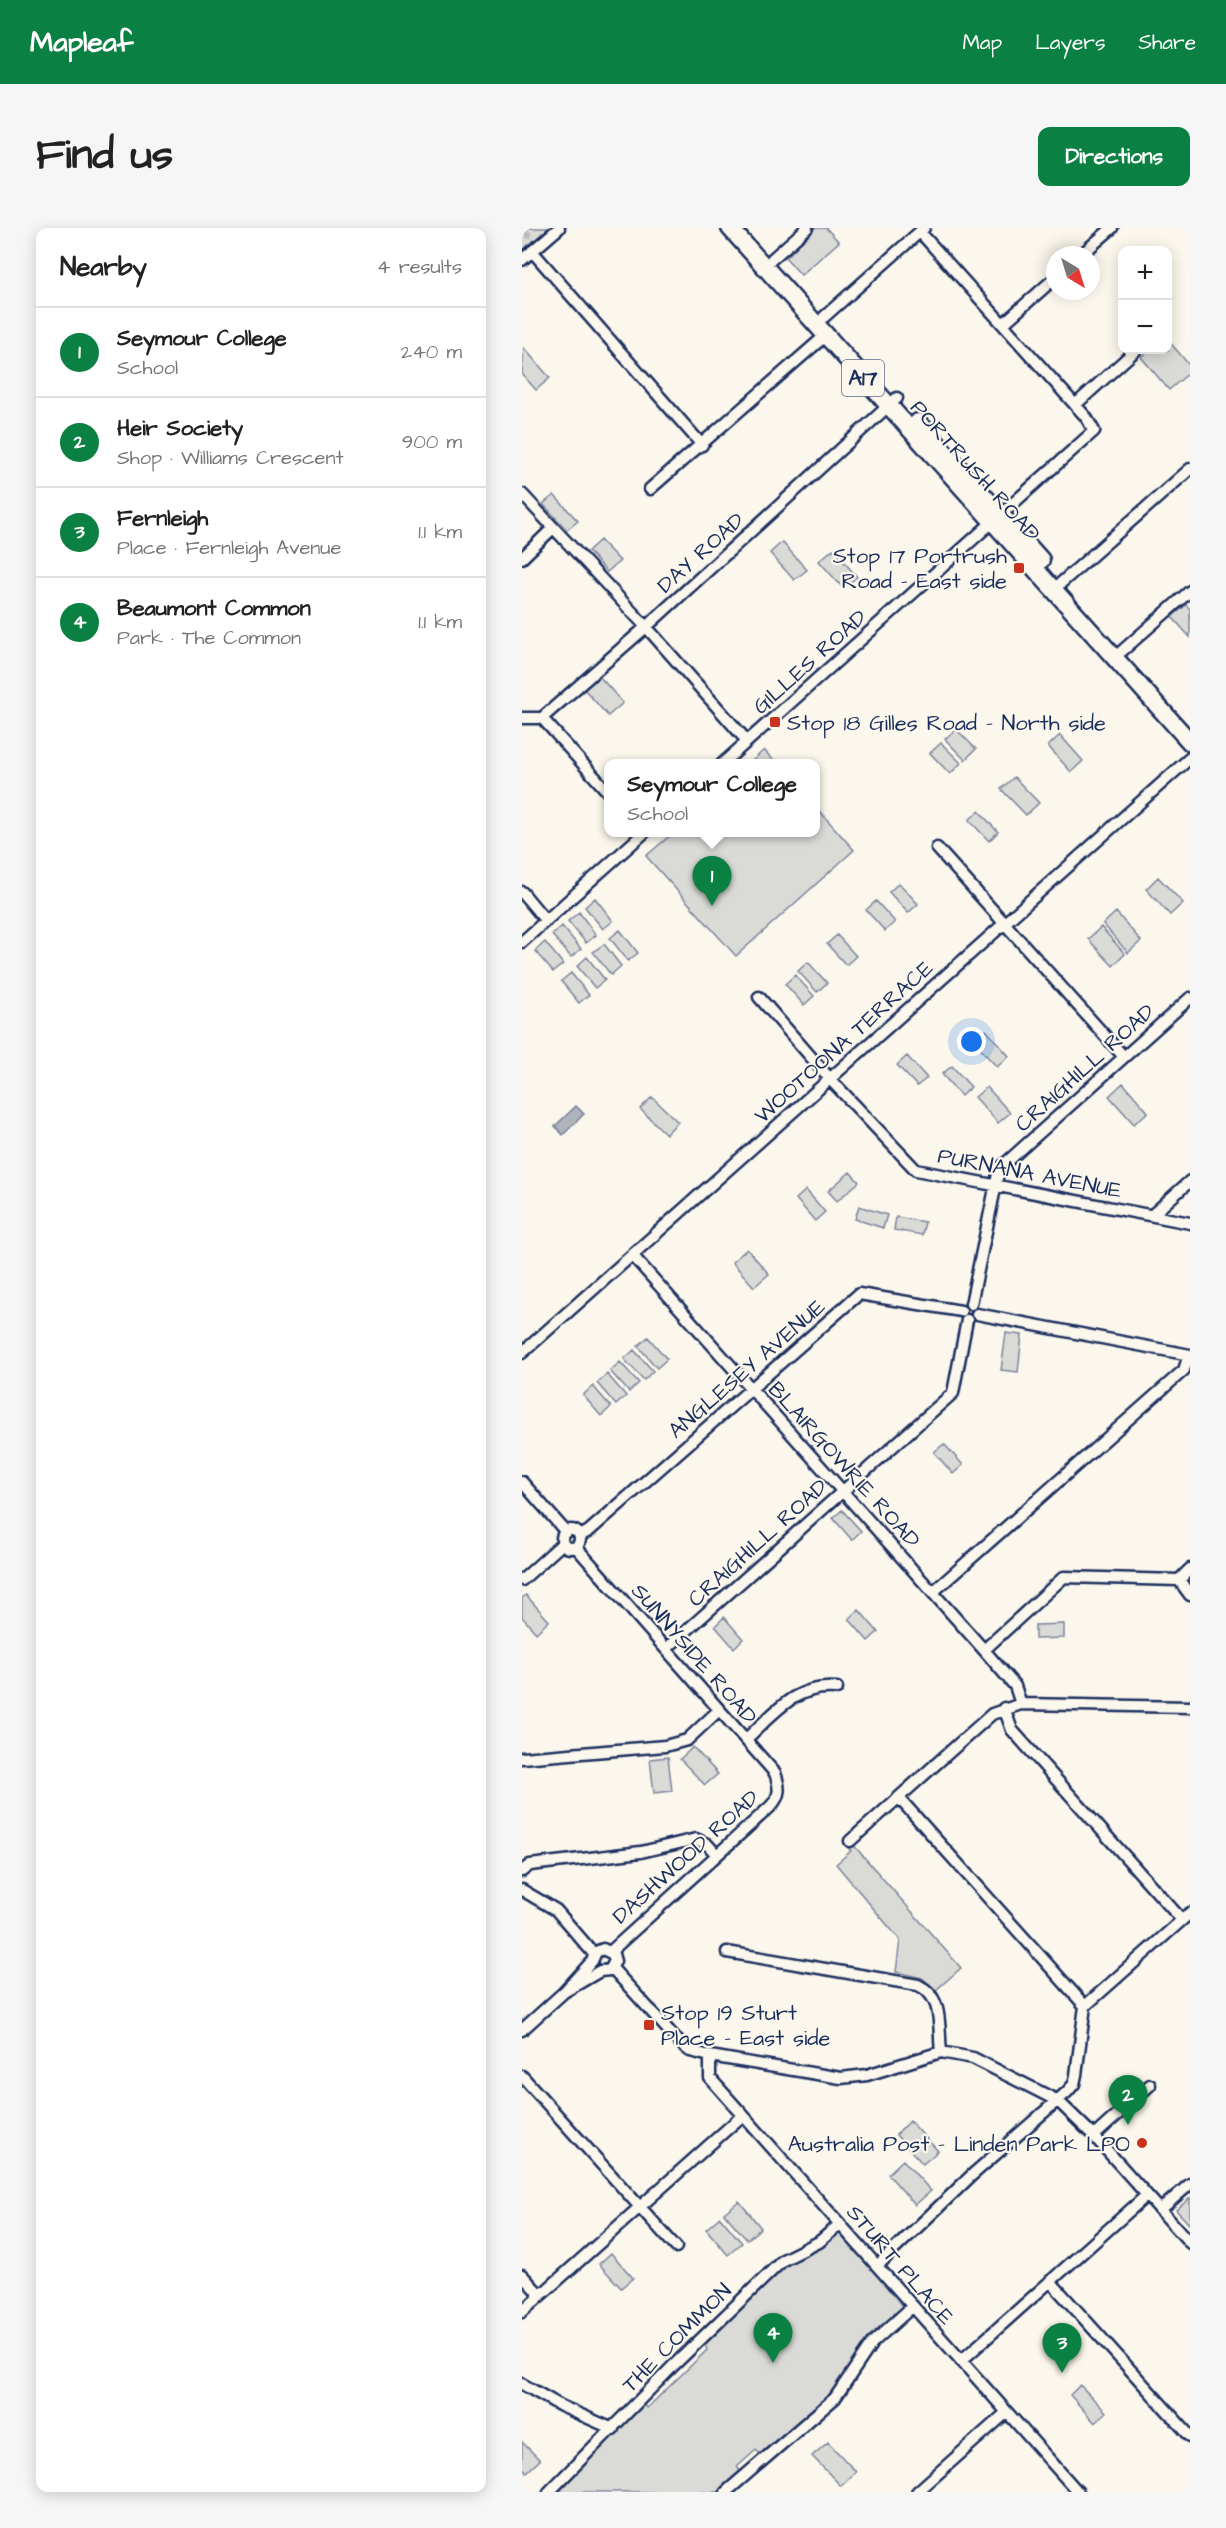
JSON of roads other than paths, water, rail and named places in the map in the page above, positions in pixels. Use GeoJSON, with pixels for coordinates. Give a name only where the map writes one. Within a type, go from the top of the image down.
{"type":"FeatureCollection","features":[{"type":"Feature","properties":{"kind":"highway","name":"PORTRUSH ROAD"},"geometry":{"type":"LineString","coordinates":[[730,228],[826,335],[893,402]]}},
{"type":"Feature","properties":{"kind":"highway","name":"PORTRUSH ROAD"},"geometry":{"type":"LineString","coordinates":[[744,228],[824,317],[893,402],[1057,587],[1190,742]]}},
{"type":"Feature","properties":{"kind":"highway","name":"PORTRUSH ROAD"},"geometry":{"type":"LineString","coordinates":[[1057,587],[1122,651],[1190,725]]}},
{"type":"Feature","properties":{"kind":"street"},"geometry":{"type":"LineString","coordinates":[[522,260],[559,228]]}},
{"type":"Feature","properties":{"kind":"street"},"geometry":{"type":"LineString","coordinates":[[772,259],[807,228]]}},
{"type":"Feature","properties":{"kind":"street"},"geometry":{"type":"LineString","coordinates":[[1091,246],[1112,228]]}},
{"type":"Feature","properties":{"kind":"street"},"geometry":{"type":"LineString","coordinates":[[824,317],[922,230],[1075,405],[1132,354]]}},
{"type":"Feature","properties":{"kind":"street"},"geometry":{"type":"LineString","coordinates":[[532,251],[702,445]]}},
{"type":"Feature","properties":{"kind":"street"},"geometry":{"type":"LineString","coordinates":[[1002,324],[1046,286]]}},
{"type":"Feature","properties":{"kind":"street"},"geometry":{"type":"LineString","coordinates":[[650,489],[826,335]]}},
{"type":"Feature","properties":{"kind":"street","name":"DAY ROAD"},"geometry":{"type":"LineString","coordinates":[[542,718],[646,627],[893,402]]}},
{"type":"Feature","properties":{"kind":"street","name":"GILLES ROAD"},"geometry":{"type":"LineString","coordinates":[[727,759],[1091,436],[1094,431],[1093,425],[1075,405]]}},
{"type":"Feature","properties":{"kind":"street"},"geometry":{"type":"LineString","coordinates":[[1057,587],[1190,469]]}},
{"type":"Feature","properties":{"kind":"street"},"geometry":{"type":"LineString","coordinates":[[522,494],[646,627],[747,741]]}},
{"type":"Feature","properties":{"kind":"street"},"geometry":{"type":"LineString","coordinates":[[522,558],[553,528]]}},
{"type":"Feature","properties":{"kind":"street"},"geometry":{"type":"LineString","coordinates":[[1122,651],[1190,591]]}},
{"type":"Feature","properties":{"kind":"street"},"geometry":{"type":"LineString","coordinates":[[522,718],[542,718],[604,786]]}},
{"type":"Feature","properties":{"kind":"street","name":"WOOTOONA TERRACE"},"geometry":{"type":"LineString","coordinates":[[522,1353],[1190,758]]}},
{"type":"Feature","properties":{"kind":"street"},"geometry":{"type":"LineString","coordinates":[[522,942],[639,837]]}},
{"type":"Feature","properties":{"kind":"street"},"geometry":{"type":"LineString","coordinates":[[937,848],[1124,1057]]}},
{"type":"Feature","properties":{"kind":"street"},"geometry":{"type":"LineString","coordinates":[[522,892],[546,921]]}},
{"type":"Feature","properties":{"kind":"street","name":"PURNANA AVENUE"},"geometry":{"type":"LineString","coordinates":[[759,997],[830,1079],[916,1170],[1190,1223]]}},
{"type":"Feature","properties":{"kind":"street","name":"CRAIGHILL ROAD"},"geometry":{"type":"LineString","coordinates":[[974,1309],[999,1169],[1190,998]]}},
{"type":"Feature","properties":{"kind":"street"},"geometry":{"type":"LineString","coordinates":[[1152,1215],[1190,1181]]}},
{"type":"Feature","properties":{"kind":"street","name":"BLAIRGOWRIE ROAD"},"geometry":{"type":"LineString","coordinates":[[633,1256],[984,1650],[1015,1686],[1021,1704]]}},
{"type":"Feature","properties":{"kind":"street","name":"ANGLESEY AVENUE"},"geometry":{"type":"LineString","coordinates":[[580,1536],[589,1531],[859,1294],[964,1316]]}},
{"type":"Feature","properties":{"kind":"street"},"geometry":{"type":"LineString","coordinates":[[933,1592],[1184,1370],[1190,1355],[974,1309],[974,1318],[964,1316]]}},
{"type":"Feature","properties":{"kind":"street","name":"CRAIGHILL ROAD"},"geometry":{"type":"LineString","coordinates":[[666,1649],[953,1393],[964,1316]]}},
{"type":"Feature","properties":{"kind":"street"},"geometry":{"type":"LineString","coordinates":[[522,1482],[566,1532]]}},
{"type":"Feature","properties":{"kind":"street"},"geometry":{"type":"LineString","coordinates":[[571,1531],[580,1536],[581,1541],[576,1547],[568,1547],[563,1543],[561,1538],[566,1532],[571,1531]]}},
{"type":"Feature","properties":{"kind":"street"},"geometry":{"type":"LineString","coordinates":[[522,1580],[563,1543]]}},
{"type":"Feature","properties":{"kind":"street","name":"SUNNYSIDE ROAD"},"geometry":{"type":"LineString","coordinates":[[576,1547],[775,1773],[780,1787]]}},
{"type":"Feature","properties":{"kind":"street"},"geometry":{"type":"LineString","coordinates":[[984,1650],[1064,1577],[1179,1580],[1190,1569]]}},
{"type":"Feature","properties":{"kind":"street"},"geometry":{"type":"LineString","coordinates":[[1179,1580],[1190,1595]]}},
{"type":"Feature","properties":{"kind":"street"},"geometry":{"type":"LineString","coordinates":[[746,1739],[806,1689],[821,1686],[837,1688]]}},
{"type":"Feature","properties":{"kind":"street"},"geometry":{"type":"LineString","coordinates":[[850,1840],[992,1714],[1004,1708],[1021,1704],[1190,1707]]}},
{"type":"Feature","properties":{"kind":"street"},"geometry":{"type":"LineString","coordinates":[[877,2265],[972,2175],[1058,2101],[1074,2084],[1085,2006],[1186,1916],[1012,1730],[1004,1708]]}},
{"type":"Feature","properties":{"kind":"street"},"geometry":{"type":"LineString","coordinates":[[522,1758],[665,1746],[687,1740],[719,1710]]}},
{"type":"Feature","properties":{"kind":"street","name":"DASHWOOD ROAD"},"geometry":{"type":"LineString","coordinates":[[610,1952],[770,1807],[776,1801],[780,1787]]}},
{"type":"Feature","properties":{"kind":"street"},"geometry":{"type":"LineString","coordinates":[[899,1798],[1085,2006]]}},
{"type":"Feature","properties":{"kind":"street"},"geometry":{"type":"LineString","coordinates":[[522,1871],[530,1865],[641,1852],[696,1839],[707,1844],[717,1855]]}},
{"type":"Feature","properties":{"kind":"street"},"geometry":{"type":"LineString","coordinates":[[522,1890],[556,1910],[593,1958],[594,1968],[600,1971]]}},
{"type":"Feature","properties":{"kind":"street"},"geometry":{"type":"LineString","coordinates":[[522,2030],[564,1992],[603,1949],[610,1952],[615,1961],[612,1968]]}},
{"type":"Feature","properties":{"kind":"street"},"geometry":{"type":"LineString","coordinates":[[727,1952],[918,1985],[930,1992],[935,1999],[941,2052]]}},
{"type":"Feature","properties":{"kind":"street"},"geometry":{"type":"LineString","coordinates":[[564,1992],[600,1971],[612,1968]]}},
{"type":"Feature","properties":{"kind":"street"},"geometry":{"type":"LineString","coordinates":[[612,1968],[680,2043],[690,2051],[710,2056],[841,2078],[867,2075],[941,2052],[974,2058],[1058,2101],[1094,2136],[1190,2243]]}},
{"type":"Feature","properties":{"kind":"street","name":"STURT PLACE"},"geometry":{"type":"LineString","coordinates":[[710,2056],[710,2078],[1075,2491]]}},
{"type":"Feature","properties":{"kind":"street"},"geometry":{"type":"LineString","coordinates":[[522,2076],[676,2247]]}},
{"type":"Feature","properties":{"kind":"street"},"geometry":{"type":"LineString","coordinates":[[1094,2136],[1150,2085]]}},
{"type":"Feature","properties":{"kind":"street"},"geometry":{"type":"LineString","coordinates":[[522,2312],[743,2115]]}},
{"type":"Feature","properties":{"kind":"street"},"geometry":{"type":"LineString","coordinates":[[1160,2210],[1190,2184]]}},
{"type":"Feature","properties":{"kind":"street"},"geometry":{"type":"LineString","coordinates":[[961,2361],[1147,2195]]}},
{"type":"Feature","properties":{"kind":"street","name":"THE COMMON"},"geometry":{"type":"LineString","coordinates":[[549,2492],[674,2365],[783,2260],[819,2242],[840,2224]]}},
{"type":"Feature","properties":{"kind":"street"},"geometry":{"type":"LineString","coordinates":[[522,2275],[540,2295]]}},
{"type":"Feature","properties":{"kind":"street"},"geometry":{"type":"LineString","coordinates":[[1050,2281],[1190,2436]]}},
{"type":"Feature","properties":{"kind":"street"},"geometry":{"type":"LineString","coordinates":[[726,2492],[835,2398],[872,2343],[913,2306]]}},
{"type":"Feature","properties":{"kind":"street"},"geometry":{"type":"LineString","coordinates":[[522,2384],[561,2406],[613,2428]]}},
{"type":"Feature","properties":{"kind":"street"},"geometry":{"type":"LineString","coordinates":[[917,2492],[1007,2412]]}},
{"type":"Feature","properties":{"kind":"place","name":"Stop 17 Portrush Road - East side"},"geometry":{"type":"Point","coordinates":[1019,568]}},
{"type":"Feature","properties":{"kind":"place","name":"Stop 18 Gilles Road - North side"},"geometry":{"type":"Point","coordinates":[775,722]}},
{"type":"Feature","properties":{"kind":"place","name":"Seymour College"},"geometry":{"type":"Point","coordinates":[712,906]}},
{"type":"Feature","properties":{"kind":"place","name":"Stop 19 Sturt Place - East side"},"geometry":{"type":"Point","coordinates":[649,2025]}},
{"type":"Feature","properties":{"kind":"place","name":"Heir Society"},"geometry":{"type":"Point","coordinates":[1128,2125]}},
{"type":"Feature","properties":{"kind":"place","name":"Australia Post - Linden Park LPO"},"geometry":{"type":"Point","coordinates":[1142,2143]}},
{"type":"Feature","properties":{"kind":"place","name":"Beaumont Common"},"geometry":{"type":"Point","coordinates":[773,2363]}},
{"type":"Feature","properties":{"kind":"place","name":"Fernleigh"},"geometry":{"type":"Point","coordinates":[1062,2373]}}]}
